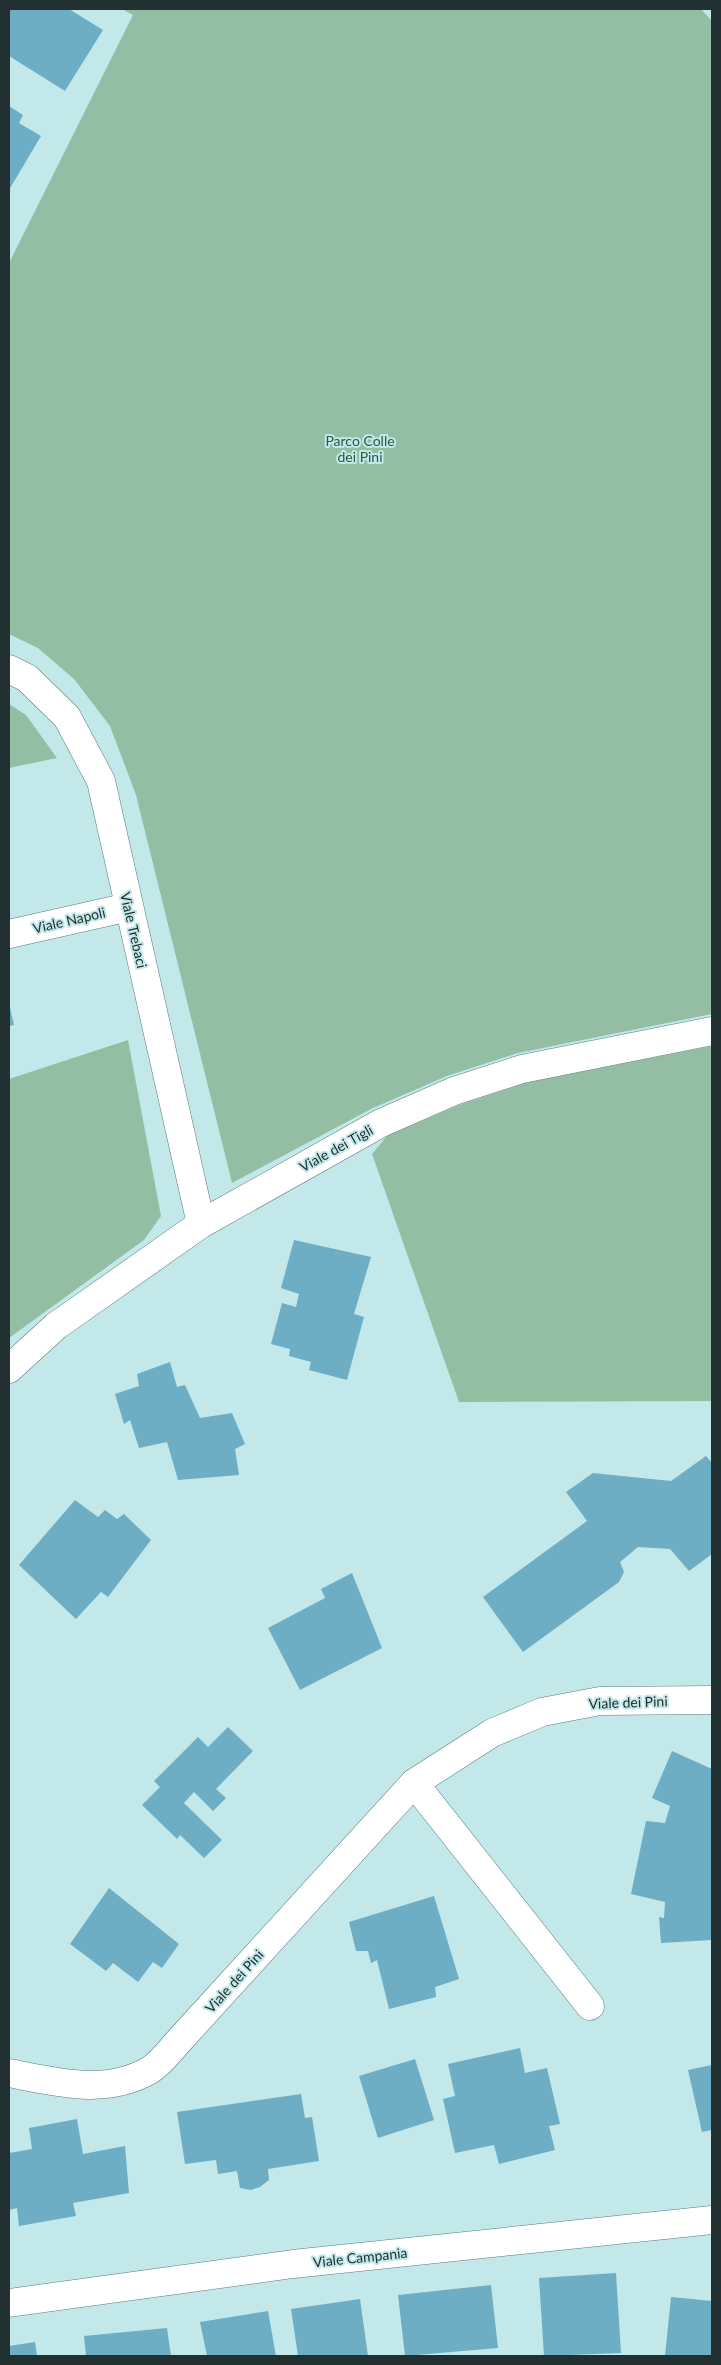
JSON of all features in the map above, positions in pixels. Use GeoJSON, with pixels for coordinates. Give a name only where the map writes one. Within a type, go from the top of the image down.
{"type":"FeatureCollection","features":[{"type":"Feature","properties":{"kind":"street","name":"Viale Trebaci"},"geometry":{"type":"LineString","coordinates":[[9,669],[27,678],[67,717],[101,781],[201,1224]]}},
{"type":"Feature","properties":{"kind":"street","name":"Viale Napoli"},"geometry":{"type":"LineString","coordinates":[[9,934],[129,906]]}},
{"type":"Feature","properties":{"kind":"street","name":"Viale dei Tigli"},"geometry":{"type":"LineString","coordinates":[[9,1369],[56,1326],[201,1224],[381,1123],[454,1091],[522,1069],[712,1031]]}},
{"type":"Feature","properties":{"kind":"street","name":"Viale dei Pini"},"geometry":{"type":"LineString","coordinates":[[9,2073],[72,2085],[120,2084],[151,2069],[177,2043],[414,1783],[492,1733],[542,1712],[600,1701],[712,1700]]}},
{"type":"Feature","properties":{"kind":"street"},"geometry":{"type":"LineString","coordinates":[[414,1783],[590,2006]]}},
{"type":"Feature","properties":{"kind":"street","name":"Viale Campania"},"geometry":{"type":"LineString","coordinates":[[9,2303],[292,2264],[712,2220]]}},
{"type":"Feature","properties":{"kind":"green space","name":"Parco Colle dei Pini"},"geometry":{"type":"Polygon","coordinates":[[[122,9],[701,9],[712,21],[712,1014],[518,1053],[447,1076],[373,1108],[232,1183],[136,795],[110,726],[74,679],[38,648],[9,634],[9,263],[133,15],[122,9]]]}},
{"type":"Feature","properties":{"kind":"green space"},"geometry":{"type":"Polygon","coordinates":[[[9,704],[26,715],[57,758],[9,768],[9,704]]]}},
{"type":"Feature","properties":{"kind":"green space"},"geometry":{"type":"Polygon","coordinates":[[[128,1040],[161,1216],[144,1240],[9,1338],[9,1079],[128,1040]]]}},
{"type":"Feature","properties":{"kind":"green space"},"geometry":{"type":"Polygon","coordinates":[[[712,1046],[712,1401],[459,1402],[372,1154],[387,1136],[459,1105],[525,1083],[712,1046]]]}},
{"type":"Feature","properties":{"kind":"building"},"geometry":{"type":"Polygon","coordinates":[[[9,9],[69,9],[103,30],[65,91],[9,56],[9,9]]]}},
{"type":"Feature","properties":{"kind":"building"},"geometry":{"type":"Polygon","coordinates":[[[9,106],[23,115],[19,123],[41,136],[9,190],[9,106]]]}},
{"type":"Feature","properties":{"kind":"building"},"geometry":{"type":"Polygon","coordinates":[[[9,1003],[14,1025],[9,1026],[9,1003]]]}},
{"type":"Feature","properties":{"kind":"building"},"geometry":{"type":"Polygon","coordinates":[[[294,1240],[371,1257],[354,1314],[364,1317],[347,1380],[309,1370],[311,1362],[289,1356],[290,1349],[271,1344],[282,1303],[296,1307],[299,1294],[281,1288],[294,1240]]]}},
{"type":"Feature","properties":{"kind":"building"},"geometry":{"type":"Polygon","coordinates":[[[170,1362],[177,1387],[185,1385],[200,1418],[232,1413],[245,1444],[235,1449],[239,1475],[178,1480],[167,1442],[139,1448],[130,1420],[124,1424],[115,1394],[139,1386],[137,1374],[170,1362]]]}},
{"type":"Feature","properties":{"kind":"building"},"geometry":{"type":"Polygon","coordinates":[[[706,1456],[712,1463],[712,1554],[689,1571],[670,1549],[638,1547],[620,1562],[624,1572],[619,1582],[523,1652],[483,1597],[587,1521],[566,1492],[593,1473],[671,1481],[706,1456]]]}},
{"type":"Feature","properties":{"kind":"building"},"geometry":{"type":"Polygon","coordinates":[[[75,1500],[98,1517],[105,1510],[117,1519],[124,1514],[151,1540],[108,1597],[101,1592],[76,1619],[19,1565],[75,1500]]]}},
{"type":"Feature","properties":{"kind":"building"},"geometry":{"type":"Polygon","coordinates":[[[352,1573],[382,1648],[300,1690],[268,1628],[325,1598],[321,1589],[352,1573]]]}},
{"type":"Feature","properties":{"kind":"building"},"geometry":{"type":"Polygon","coordinates":[[[228,1727],[253,1751],[216,1789],[226,1798],[213,1811],[194,1792],[184,1803],[222,1840],[204,1858],[180,1835],[177,1839],[142,1805],[160,1787],[154,1781],[198,1737],[208,1747],[228,1727]]]}},
{"type":"Feature","properties":{"kind":"building"},"geometry":{"type":"Polygon","coordinates":[[[672,1751],[712,1769],[712,1940],[661,1943],[659,1917],[664,1918],[665,1902],[631,1894],[646,1821],[665,1823],[670,1806],[652,1798],[672,1751]]]}},
{"type":"Feature","properties":{"kind":"building"},"geometry":{"type":"Polygon","coordinates":[[[109,1888],[179,1944],[162,1968],[153,1962],[138,1982],[113,1963],[106,1971],[70,1944],[109,1888]]]}},
{"type":"Feature","properties":{"kind":"building"},"geometry":{"type":"Polygon","coordinates":[[[434,1896],[459,1979],[435,1987],[436,1997],[389,2009],[377,1960],[371,1963],[368,1951],[356,1951],[349,1922],[434,1896]]]}},
{"type":"Feature","properties":{"kind":"building"},"geometry":{"type":"Polygon","coordinates":[[[520,2048],[525,2073],[547,2068],[560,2124],[549,2126],[555,2150],[499,2164],[494,2145],[455,2153],[443,2099],[455,2096],[448,2064],[520,2048]]]}},
{"type":"Feature","properties":{"kind":"building"},"geometry":{"type":"Polygon","coordinates":[[[415,2059],[434,2120],[378,2138],[359,2076],[415,2059]]]}},
{"type":"Feature","properties":{"kind":"building"},"geometry":{"type":"Polygon","coordinates":[[[712,2065],[712,2130],[702,2132],[688,2070],[712,2065]]]}},
{"type":"Feature","properties":{"kind":"building"},"geometry":{"type":"Polygon","coordinates":[[[301,2094],[305,2118],[312,2117],[319,2161],[268,2169],[269,2180],[260,2187],[251,2190],[240,2188],[237,2171],[218,2174],[216,2160],[185,2164],[177,2112],[301,2094]]]}},
{"type":"Feature","properties":{"kind":"building"},"geometry":{"type":"Polygon","coordinates":[[[77,2119],[83,2154],[125,2146],[129,2193],[73,2203],[76,2216],[19,2226],[17,2208],[9,2210],[9,2153],[32,2149],[29,2128],[77,2119]]]}},
{"type":"Feature","properties":{"kind":"building"},"geometry":{"type":"Polygon","coordinates":[[[616,2273],[621,2353],[544,2356],[539,2278],[616,2273]]]}},
{"type":"Feature","properties":{"kind":"building"},"geometry":{"type":"Polygon","coordinates":[[[491,2285],[498,2348],[405,2356],[398,2295],[491,2285]]]}},
{"type":"Feature","properties":{"kind":"building"},"geometry":{"type":"Polygon","coordinates":[[[671,2297],[712,2301],[712,2356],[665,2356],[671,2297]]]}},
{"type":"Feature","properties":{"kind":"building"},"geometry":{"type":"Polygon","coordinates":[[[360,2299],[368,2356],[298,2356],[291,2309],[360,2299]]]}},
{"type":"Feature","properties":{"kind":"building"},"geometry":{"type":"Polygon","coordinates":[[[268,2311],[276,2356],[207,2356],[200,2322],[268,2311]]]}},
{"type":"Feature","properties":{"kind":"building"},"geometry":{"type":"Polygon","coordinates":[[[167,2328],[171,2356],[86,2356],[84,2336],[167,2328]]]}},
{"type":"Feature","properties":{"kind":"building"},"geometry":{"type":"Polygon","coordinates":[[[35,2342],[37,2356],[9,2356],[9,2346],[35,2342]]]}}]}
